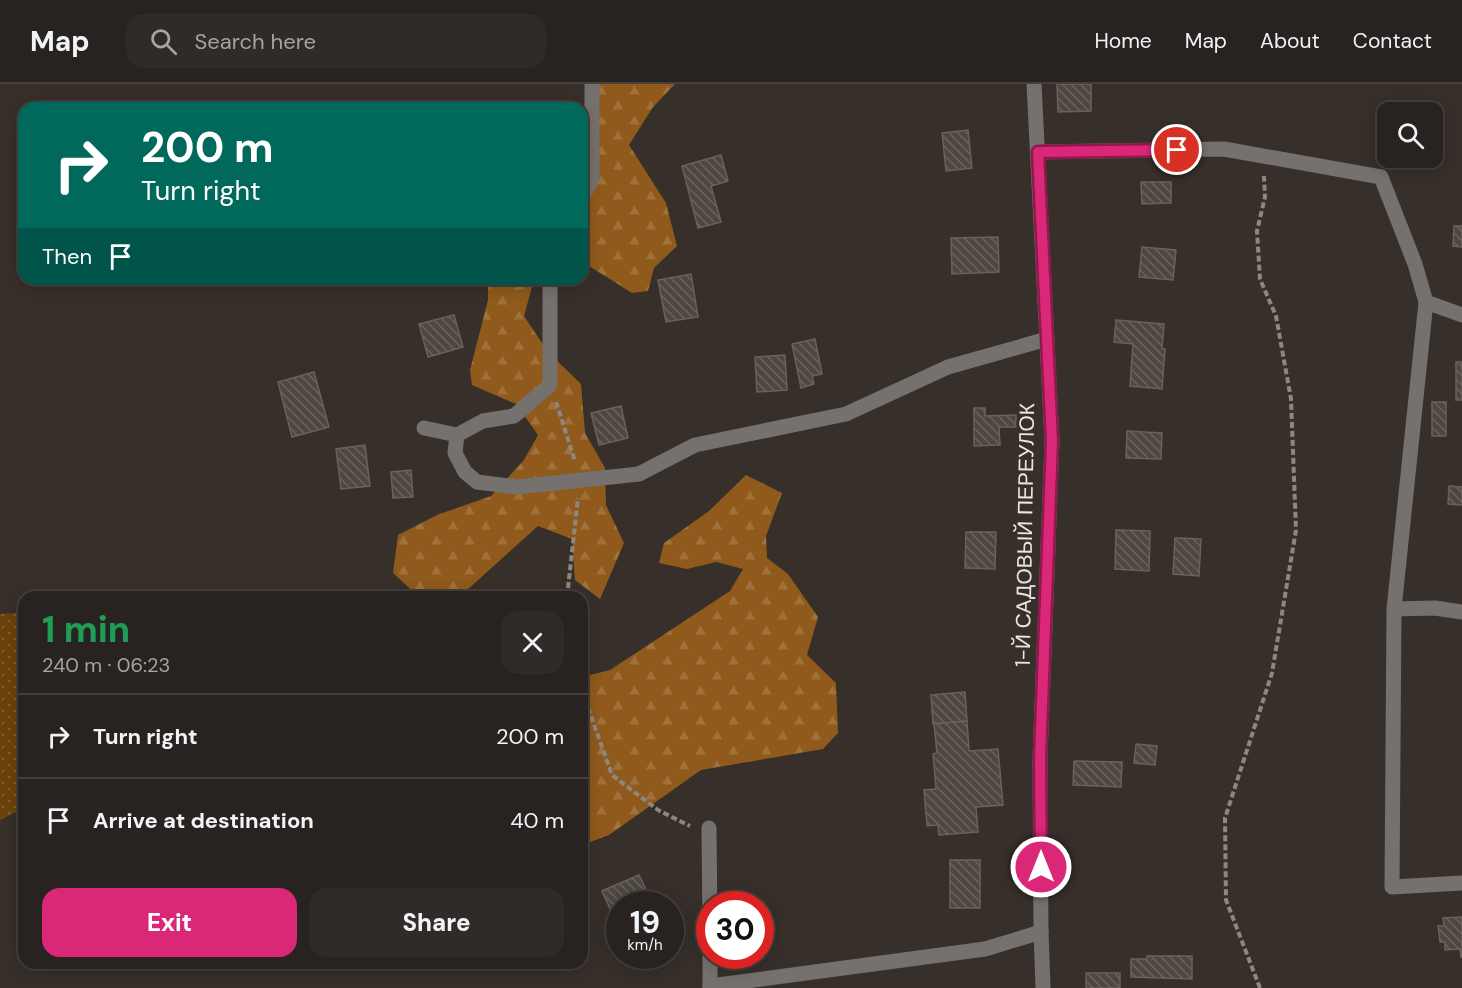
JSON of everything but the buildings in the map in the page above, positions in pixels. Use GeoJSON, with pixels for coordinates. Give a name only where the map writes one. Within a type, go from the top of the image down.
{"type":"FeatureCollection","features":[{"type":"Feature","properties":{"kind":"street"},"geometry":{"type":"LineString","coordinates":[[588,187],[592,179],[592,84]]}},
{"type":"Feature","properties":{"kind":"street","name":"1-Й САДОВЫЙ ПЕРЕУЛОК"},"geometry":{"type":"LineString","coordinates":[[1034,84],[1052,441],[1040,758],[1043,988]]}},
{"type":"Feature","properties":{"kind":"street"},"geometry":{"type":"LineString","coordinates":[[1038,152],[1224,149],[1382,177],[1426,302],[1394,609],[1392,887],[1462,883]]}},
{"type":"Feature","properties":{"kind":"street"},"geometry":{"type":"LineString","coordinates":[[424,428],[457,435],[483,421],[514,416],[550,385],[550,285]]}},
{"type":"Feature","properties":{"kind":"street"},"geometry":{"type":"LineString","coordinates":[[1426,302],[1462,315]]}},
{"type":"Feature","properties":{"kind":"street"},"geometry":{"type":"LineString","coordinates":[[457,435],[455,453],[465,472],[477,482],[517,487],[639,474],[695,445],[846,414],[948,368],[1047,339]]}},
{"type":"Feature","properties":{"kind":"street"},"geometry":{"type":"LineString","coordinates":[[1394,609],[1435,608],[1462,612]]}},
{"type":"Feature","properties":{"kind":"street"},"geometry":{"type":"LineString","coordinates":[[709,831],[710,891]]}},
{"type":"Feature","properties":{"kind":"street"},"geometry":{"type":"LineString","coordinates":[[710,969],[710,987],[985,949],[1041,932]]}},
{"type":"Feature","properties":{"kind":"path"},"geometry":{"type":"LineString","coordinates":[[1260,988],[1226,900],[1225,818],[1272,673],[1296,530],[1291,399],[1276,316],[1260,279],[1257,231],[1264,197],[1264,156]]}},
{"type":"Feature","properties":{"kind":"path"},"geometry":{"type":"LineString","coordinates":[[588,708],[612,775],[658,810],[709,831]]}},
{"type":"Feature","properties":{"kind":"shaded area"},"geometry":{"type":"Polygon","coordinates":[[[18,612],[18,811],[0,820],[0,614],[18,612]]]}},
{"type":"Feature","properties":{"kind":"green space"},"geometry":{"type":"Polygon","coordinates":[[[599,84],[675,84],[653,107],[629,145],[666,203],[677,246],[654,268],[648,291],[632,293],[588,266],[588,111],[599,84]]]}},
{"type":"Feature","properties":{"kind":"green space"},"geometry":{"type":"Polygon","coordinates":[[[488,285],[532,285],[524,316],[548,352],[581,384],[585,433],[605,468],[606,505],[624,543],[600,599],[575,580],[572,539],[538,526],[466,591],[412,591],[393,573],[398,535],[437,515],[491,496],[524,460],[538,435],[516,404],[472,385],[470,370],[488,300],[488,285]]]}},
{"type":"Feature","properties":{"kind":"green space"},"geometry":{"type":"Polygon","coordinates":[[[746,475],[782,493],[766,536],[767,558],[788,574],[818,617],[807,655],[836,683],[838,733],[823,749],[701,770],[609,835],[588,843],[588,676],[610,670],[730,591],[743,569],[716,562],[687,569],[659,563],[664,543],[709,511],[746,475]]]}},
{"type":"Feature","properties":{"kind":"route"},"geometry":{"type":"LineString","coordinates":[[1041,867],[1040,758],[1052,441],[1038,152],[1177,150]]}}]}
